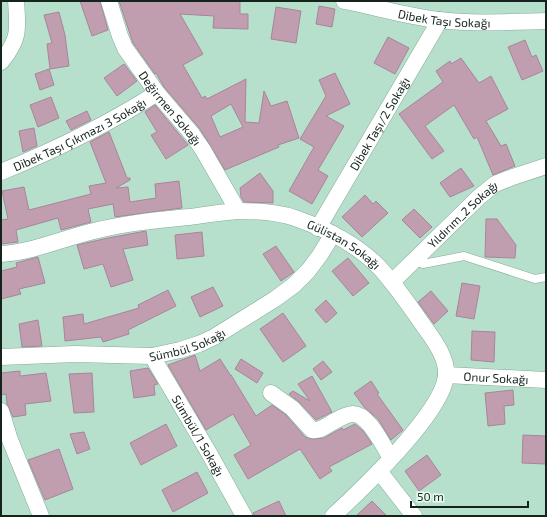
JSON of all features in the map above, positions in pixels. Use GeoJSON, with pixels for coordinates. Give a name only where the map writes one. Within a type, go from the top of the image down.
{"type":"FeatureCollection","features":[{"type":"Feature","properties":{"kind":"street"},"geometry":{"type":"LineString","coordinates":[[1,62],[9,52],[17,33],[16,1]]}},
{"type":"Feature","properties":{"kind":"street","name":"Değirmen Sokağı"},"geometry":{"type":"LineString","coordinates":[[109,1],[125,48],[157,93],[192,134],[203,150],[238,211]]}},
{"type":"Feature","properties":{"kind":"street","name":"Dibek Taşı Sokağı"},"geometry":{"type":"LineString","coordinates":[[344,1],[411,16],[440,20],[494,23],[546,21]]}},
{"type":"Feature","properties":{"kind":"street","name":"Dibek Taşı/2 Sokağı"},"geometry":{"type":"LineString","coordinates":[[318,228],[440,20]]}},
{"type":"Feature","properties":{"kind":"street","name":"Dibek Taşı Çıkmazı 3 Sokağı"},"geometry":{"type":"LineString","coordinates":[[2,169],[66,144],[119,116],[157,93]]}},
{"type":"Feature","properties":{"kind":"street","name":"Yıldırım_2 Sokağı"},"geometry":{"type":"LineString","coordinates":[[392,282],[479,197],[495,184],[546,166]]}},
{"type":"Feature","properties":{"kind":"street","name":"Gülistan Sokağı"},"geometry":{"type":"LineString","coordinates":[[1,254],[30,249],[95,230],[238,211],[270,213],[294,218],[333,234],[355,248],[376,265],[392,282],[422,323],[440,352],[445,363],[446,375],[443,388],[436,403],[420,424],[391,458],[333,516]]}},
{"type":"Feature","properties":{"kind":"street","name":"Sümbül Sokağı"},"geometry":{"type":"LineString","coordinates":[[1,357],[75,354],[152,356],[199,344],[214,337],[275,300],[294,285],[308,271],[333,234]]}},
{"type":"Feature","properties":{"kind":"street","name":"Sümbül/1 Sokağı"},"geometry":{"type":"LineString","coordinates":[[152,356],[244,516]]}},
{"type":"Feature","properties":{"kind":"street","name":"Onur Sokağı"},"geometry":{"type":"LineString","coordinates":[[446,375],[546,380]]}},
{"type":"Feature","properties":{"kind":"street"},"geometry":{"type":"LineString","coordinates":[[271,393],[292,408],[312,430],[322,429],[347,415],[358,415],[369,423],[391,458]]}},
{"type":"Feature","properties":{"kind":"street"},"geometry":{"type":"LineString","coordinates":[[1,411],[10,440],[41,516]]}},
{"type":"Feature","properties":{"kind":"street"},"geometry":{"type":"LineString","coordinates":[[379,470],[414,516]]}},
{"type":"Feature","properties":{"kind":"lane"},"geometry":{"type":"LineString","coordinates":[[413,261],[424,264],[464,256],[535,279],[546,277]]}},
{"type":"Feature","properties":{"kind":"building"},"geometry":{"type":"Polygon","coordinates":[[[80,1],[100,1],[108,30],[92,36],[80,1]]]}},
{"type":"Feature","properties":{"kind":"building"},"geometry":{"type":"Polygon","coordinates":[[[119,1],[240,1],[240,14],[248,14],[248,29],[213,28],[214,16],[180,14],[203,54],[183,65],[202,98],[205,96],[207,99],[246,79],[245,122],[259,123],[264,91],[271,106],[287,101],[299,138],[278,145],[279,147],[225,170],[200,129],[164,87],[156,73],[155,74],[133,43],[119,1]],[[231,104],[211,116],[220,137],[243,127],[231,104]]]}},
{"type":"Feature","properties":{"kind":"building"},"geometry":{"type":"Polygon","coordinates":[[[319,6],[335,9],[332,27],[316,24],[319,6]]]}},
{"type":"Feature","properties":{"kind":"building"},"geometry":{"type":"Polygon","coordinates":[[[276,7],[301,11],[296,43],[271,39],[276,7]]]}},
{"type":"Feature","properties":{"kind":"building"},"geometry":{"type":"Polygon","coordinates":[[[59,12],[65,35],[69,66],[50,69],[47,44],[52,43],[44,15],[59,12]]]}},
{"type":"Feature","properties":{"kind":"building"},"geometry":{"type":"Polygon","coordinates":[[[388,37],[409,48],[395,74],[374,63],[388,37]]]}},
{"type":"Feature","properties":{"kind":"building"},"geometry":{"type":"Polygon","coordinates":[[[525,40],[532,57],[536,55],[543,71],[522,80],[508,47],[525,40]]]}},
{"type":"Feature","properties":{"kind":"building"},"geometry":{"type":"Polygon","coordinates":[[[461,58],[479,83],[491,76],[508,109],[486,121],[501,146],[506,144],[515,166],[493,175],[477,137],[474,139],[454,105],[425,126],[444,151],[432,159],[399,114],[443,82],[436,71],[450,61],[451,64],[461,58]]]}},
{"type":"Feature","properties":{"kind":"building"},"geometry":{"type":"Polygon","coordinates":[[[124,64],[137,81],[117,96],[104,78],[124,64]]]}},
{"type":"Feature","properties":{"kind":"building"},"geometry":{"type":"Polygon","coordinates":[[[49,69],[54,85],[40,90],[35,74],[49,69]]]}},
{"type":"Feature","properties":{"kind":"building"},"geometry":{"type":"Polygon","coordinates":[[[335,73],[350,104],[326,116],[344,126],[318,170],[328,176],[312,204],[289,191],[314,147],[300,139],[326,96],[319,80],[335,73]]]}},
{"type":"Feature","properties":{"kind":"building"},"geometry":{"type":"Polygon","coordinates":[[[51,97],[59,118],[38,127],[30,105],[51,97]]]}},
{"type":"Feature","properties":{"kind":"building"},"geometry":{"type":"Polygon","coordinates":[[[155,105],[188,145],[166,159],[151,135],[157,132],[145,112],[155,105]]]}},
{"type":"Feature","properties":{"kind":"building"},"geometry":{"type":"Polygon","coordinates":[[[87,111],[91,120],[71,130],[66,121],[87,111]]]}},
{"type":"Feature","properties":{"kind":"building"},"geometry":{"type":"Polygon","coordinates":[[[34,128],[37,146],[23,152],[19,131],[34,128]]]}},
{"type":"Feature","properties":{"kind":"building"},"geometry":{"type":"Polygon","coordinates":[[[109,132],[127,178],[130,178],[130,180],[116,188],[128,187],[130,202],[156,198],[155,184],[179,181],[182,208],[115,217],[113,204],[88,209],[91,222],[61,230],[58,218],[16,230],[18,242],[1,244],[1,220],[8,219],[2,191],[24,187],[29,210],[91,194],[89,186],[106,183],[90,142],[109,132]]]}},
{"type":"Feature","properties":{"kind":"building"},"geometry":{"type":"Polygon","coordinates":[[[461,168],[474,186],[450,197],[440,183],[461,168]]]}},
{"type":"Feature","properties":{"kind":"building"},"geometry":{"type":"Polygon","coordinates":[[[260,173],[273,191],[273,203],[244,202],[241,197],[240,188],[260,173]]]}},
{"type":"Feature","properties":{"kind":"building"},"geometry":{"type":"Polygon","coordinates":[[[365,195],[373,204],[376,201],[388,213],[362,237],[342,217],[365,195]]]}},
{"type":"Feature","properties":{"kind":"building"},"geometry":{"type":"Polygon","coordinates":[[[414,209],[432,227],[420,238],[402,220],[414,209]]]}},
{"type":"Feature","properties":{"kind":"building"},"geometry":{"type":"Polygon","coordinates":[[[486,219],[497,219],[516,245],[515,258],[485,257],[486,219]]]}},
{"type":"Feature","properties":{"kind":"building"},"geometry":{"type":"Polygon","coordinates":[[[146,231],[148,245],[123,249],[133,280],[111,287],[103,264],[84,269],[77,245],[146,231]]]}},
{"type":"Feature","properties":{"kind":"building"},"geometry":{"type":"Polygon","coordinates":[[[202,232],[204,256],[177,259],[175,235],[202,232]]]}},
{"type":"Feature","properties":{"kind":"building"},"geometry":{"type":"Polygon","coordinates":[[[276,246],[294,272],[281,281],[263,254],[276,246]]]}},
{"type":"Feature","properties":{"kind":"building"},"geometry":{"type":"Polygon","coordinates":[[[38,257],[45,283],[19,289],[21,294],[1,299],[1,271],[17,267],[16,263],[38,257]]]}},
{"type":"Feature","properties":{"kind":"building"},"geometry":{"type":"Polygon","coordinates":[[[348,258],[369,283],[353,296],[332,271],[348,258]]]}},
{"type":"Feature","properties":{"kind":"building"},"geometry":{"type":"Polygon","coordinates":[[[462,283],[480,286],[474,319],[456,316],[462,283]]]}},
{"type":"Feature","properties":{"kind":"building"},"geometry":{"type":"Polygon","coordinates":[[[213,287],[223,306],[200,317],[191,297],[213,287]]]}},
{"type":"Feature","properties":{"kind":"building"},"geometry":{"type":"Polygon","coordinates":[[[168,290],[176,306],[128,330],[129,334],[103,342],[101,337],[65,341],[63,317],[83,314],[84,324],[139,308],[138,305],[168,290]]]}},
{"type":"Feature","properties":{"kind":"building"},"geometry":{"type":"Polygon","coordinates":[[[431,291],[448,311],[434,324],[418,302],[431,291]]]}},
{"type":"Feature","properties":{"kind":"building"},"geometry":{"type":"Polygon","coordinates":[[[326,300],[337,313],[326,323],[315,310],[326,300]]]}},
{"type":"Feature","properties":{"kind":"building"},"geometry":{"type":"Polygon","coordinates":[[[283,313],[306,346],[283,362],[260,329],[283,313]]]}},
{"type":"Feature","properties":{"kind":"building"},"geometry":{"type":"Polygon","coordinates":[[[38,320],[42,346],[22,347],[19,324],[38,320]]]}},
{"type":"Feature","properties":{"kind":"building"},"geometry":{"type":"Polygon","coordinates":[[[472,331],[495,332],[494,362],[471,360],[472,331]]]}},
{"type":"Feature","properties":{"kind":"building"},"geometry":{"type":"Polygon","coordinates":[[[195,355],[200,371],[220,359],[256,416],[272,405],[286,415],[305,437],[312,439],[324,438],[342,428],[343,430],[355,424],[363,431],[372,444],[329,467],[332,471],[320,479],[300,449],[248,479],[234,455],[251,445],[233,414],[206,430],[168,365],[195,355]]]}},
{"type":"Feature","properties":{"kind":"building"},"geometry":{"type":"Polygon","coordinates":[[[241,359],[263,373],[257,383],[235,369],[241,359]]]}},
{"type":"Feature","properties":{"kind":"building"},"geometry":{"type":"Polygon","coordinates":[[[323,361],[332,372],[321,380],[313,369],[323,361]]]}},
{"type":"Feature","properties":{"kind":"building"},"geometry":{"type":"Polygon","coordinates":[[[148,368],[158,384],[154,385],[155,395],[134,398],[130,371],[148,368]]]}},
{"type":"Feature","properties":{"kind":"building"},"geometry":{"type":"Polygon","coordinates":[[[20,371],[20,376],[46,373],[51,401],[25,404],[26,415],[13,417],[7,404],[6,394],[1,395],[1,373],[20,371]]]}},
{"type":"Feature","properties":{"kind":"building"},"geometry":{"type":"Polygon","coordinates":[[[92,373],[94,412],[74,413],[69,374],[92,373]]]}},
{"type":"Feature","properties":{"kind":"building"},"geometry":{"type":"Polygon","coordinates":[[[312,376],[332,412],[316,420],[289,394],[293,391],[310,401],[298,384],[312,376]]]}},
{"type":"Feature","properties":{"kind":"building"},"geometry":{"type":"Polygon","coordinates":[[[371,381],[379,393],[377,394],[403,430],[391,440],[378,419],[364,407],[354,393],[371,381]]]}},
{"type":"Feature","properties":{"kind":"building"},"geometry":{"type":"Polygon","coordinates":[[[513,390],[514,405],[504,406],[505,424],[488,426],[485,393],[513,390]]]}},
{"type":"Feature","properties":{"kind":"building"},"geometry":{"type":"Polygon","coordinates":[[[166,424],[177,446],[141,465],[130,443],[166,424]]]}},
{"type":"Feature","properties":{"kind":"building"},"geometry":{"type":"Polygon","coordinates":[[[84,432],[90,449],[77,454],[70,434],[84,432]]]}},
{"type":"Feature","properties":{"kind":"building"},"geometry":{"type":"Polygon","coordinates":[[[523,435],[546,436],[546,464],[522,463],[523,435]]]}},
{"type":"Feature","properties":{"kind":"building"},"geometry":{"type":"Polygon","coordinates":[[[59,449],[73,489],[45,500],[28,460],[59,449]]]}},
{"type":"Feature","properties":{"kind":"building"},"geometry":{"type":"Polygon","coordinates":[[[427,455],[441,475],[419,491],[405,471],[427,455]]]}},
{"type":"Feature","properties":{"kind":"building"},"geometry":{"type":"Polygon","coordinates":[[[197,472],[208,493],[173,512],[162,490],[197,472]]]}},
{"type":"Feature","properties":{"kind":"building"},"geometry":{"type":"Polygon","coordinates":[[[279,501],[286,516],[253,516],[253,513],[279,501]]]}},
{"type":"Feature","properties":{"kind":"building"},"geometry":{"type":"Polygon","coordinates":[[[372,501],[387,516],[356,516],[372,501]]]}}]}
